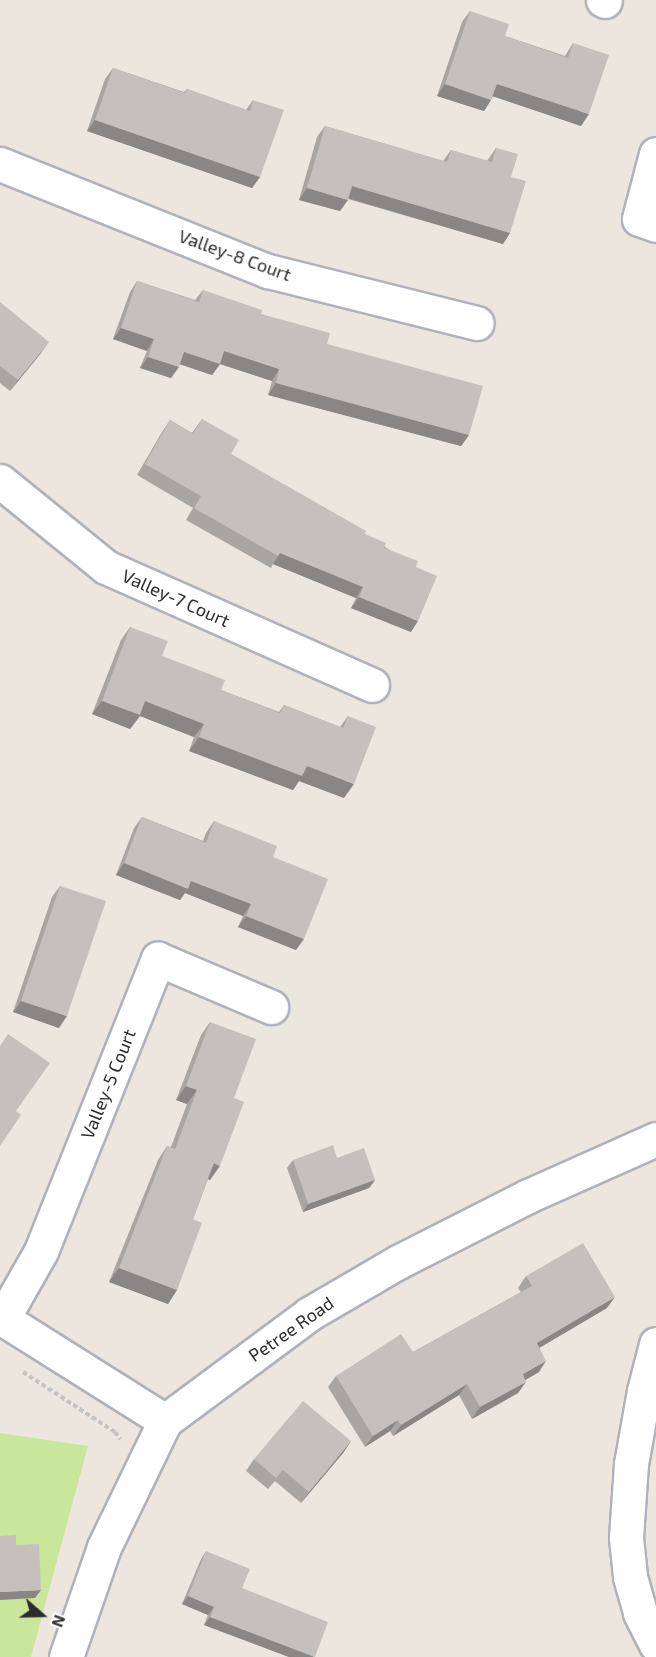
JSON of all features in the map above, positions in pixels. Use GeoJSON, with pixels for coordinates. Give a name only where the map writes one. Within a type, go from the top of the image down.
{"type":"FeatureCollection","features":[{"type":"Feature","properties":{"kind":"street"},"geometry":{"type":"LineString","coordinates":[[647,222],[656,154]]}},
{"type":"Feature","properties":{"kind":"street","name":"Valley-8 Court"},"geometry":{"type":"LineString","coordinates":[[0,164],[268,271],[477,323]]}},
{"type":"Feature","properties":{"kind":"street","name":"Valley-7 Court"},"geometry":{"type":"LineString","coordinates":[[0,481],[106,567],[372,685]]}},
{"type":"Feature","properties":{"kind":"street","name":"Valley-5 Court"},"geometry":{"type":"LineString","coordinates":[[2,1317],[41,1251],[158,959],[271,1007]]}},
{"type":"Feature","properties":{"kind":"street","name":"Petree Road"},"geometry":{"type":"LineString","coordinates":[[66,1657],[104,1547],[165,1421],[309,1314],[398,1262],[528,1196],[656,1139]]}},
{"type":"Feature","properties":{"kind":"street"},"geometry":{"type":"LineString","coordinates":[[2,1317],[165,1421]]}},
{"type":"Feature","properties":{"kind":"street"},"geometry":{"type":"LineString","coordinates":[[656,1344],[644,1391],[631,1464],[626,1538],[630,1577],[640,1613],[656,1644]]}},
{"type":"Feature","properties":{"kind":"path"},"geometry":{"type":"LineString","coordinates":[[19,1370],[115,1432],[124,1444]]}},
{"type":"Feature","properties":{"kind":"green space"},"geometry":{"type":"Polygon","coordinates":[[[0,1433],[88,1446],[31,1657],[0,1657],[0,1433]]]}},
{"type":"Feature","properties":{"kind":"building"},"geometry":{"type":"Polygon","coordinates":[[[470,11],[509,24],[505,36],[568,58],[573,43],[609,55],[589,114],[497,84],[491,100],[445,84],[470,11]]]}},
{"type":"Feature","properties":{"kind":"building"},"geometry":{"type":"Polygon","coordinates":[[[113,68],[185,93],[187,89],[250,111],[253,100],[284,110],[260,177],[95,120],[113,68]]]}},
{"type":"Feature","properties":{"kind":"building"},"geometry":{"type":"Polygon","coordinates":[[[325,126],[447,162],[451,150],[492,162],[496,148],[518,154],[511,177],[526,181],[510,233],[352,186],[348,200],[307,188],[325,126]]]}},
{"type":"Feature","properties":{"kind":"building"},"geometry":{"type":"Polygon","coordinates":[[[137,281],[199,302],[203,290],[262,310],[261,314],[330,333],[327,344],[483,386],[469,435],[276,383],[279,369],[224,351],[220,364],[184,352],[179,367],[148,357],[154,339],[121,328],[137,281]]]}},
{"type":"Feature","properties":{"kind":"building"},"geometry":{"type":"Polygon","coordinates":[[[0,302],[49,342],[18,380],[0,366],[0,302]]]}},
{"type":"Feature","properties":{"kind":"building"},"geometry":{"type":"Polygon","coordinates":[[[202,419],[239,440],[231,454],[366,531],[365,534],[386,543],[384,548],[418,561],[416,567],[437,576],[418,621],[359,597],[363,587],[280,553],[278,556],[194,508],[201,496],[145,464],[170,420],[193,434],[202,419]]]}},
{"type":"Feature","properties":{"kind":"building"},"geometry":{"type":"Polygon","coordinates":[[[130,627],[168,641],[162,656],[225,680],[221,690],[280,713],[284,705],[343,728],[348,716],[376,727],[354,784],[307,766],[302,776],[199,737],[204,724],[145,701],[140,715],[102,701],[130,627]]]}},
{"type":"Feature","properties":{"kind":"building"},"geometry":{"type":"Polygon","coordinates":[[[142,817],[206,843],[214,821],[277,846],[273,857],[328,879],[304,939],[246,916],[251,904],[191,881],[188,889],[124,863],[142,817]]]}},
{"type":"Feature","properties":{"kind":"building"},"geometry":{"type":"Polygon","coordinates":[[[60,886],[106,901],[67,1016],[21,1001],[60,886]]]}},
{"type":"Feature","properties":{"kind":"building"},"geometry":{"type":"Polygon","coordinates":[[[210,1022],[256,1039],[234,1098],[244,1102],[220,1166],[214,1163],[193,1219],[202,1223],[177,1290],[119,1268],[167,1146],[175,1149],[197,1090],[186,1086],[210,1022]]]}},
{"type":"Feature","properties":{"kind":"building"},"geometry":{"type":"Polygon","coordinates":[[[8,1034],[50,1063],[16,1111],[21,1115],[0,1146],[0,1046],[8,1034]]]}},
{"type":"Feature","properties":{"kind":"building"},"geometry":{"type":"Polygon","coordinates":[[[333,1145],[337,1158],[364,1148],[375,1180],[308,1204],[293,1160],[333,1145]]]}},
{"type":"Feature","properties":{"kind":"building"},"geometry":{"type":"Polygon","coordinates":[[[583,1243],[615,1297],[537,1343],[546,1361],[523,1374],[526,1382],[480,1407],[467,1384],[401,1425],[398,1420],[373,1436],[336,1376],[401,1334],[413,1352],[532,1286],[526,1276],[583,1243]]]}},
{"type":"Feature","properties":{"kind":"building"},"geometry":{"type":"Polygon","coordinates":[[[303,1401],[351,1441],[309,1492],[283,1470],[276,1478],[254,1459],[303,1401]]]}},
{"type":"Feature","properties":{"kind":"building"},"geometry":{"type":"Polygon","coordinates":[[[16,1535],[16,1545],[39,1544],[41,1590],[0,1592],[0,1536],[16,1535]]]}},
{"type":"Feature","properties":{"kind":"building"},"geometry":{"type":"Polygon","coordinates":[[[206,1551],[250,1569],[242,1588],[328,1622],[315,1657],[210,1617],[214,1607],[188,1596],[206,1551]]]}}]}
